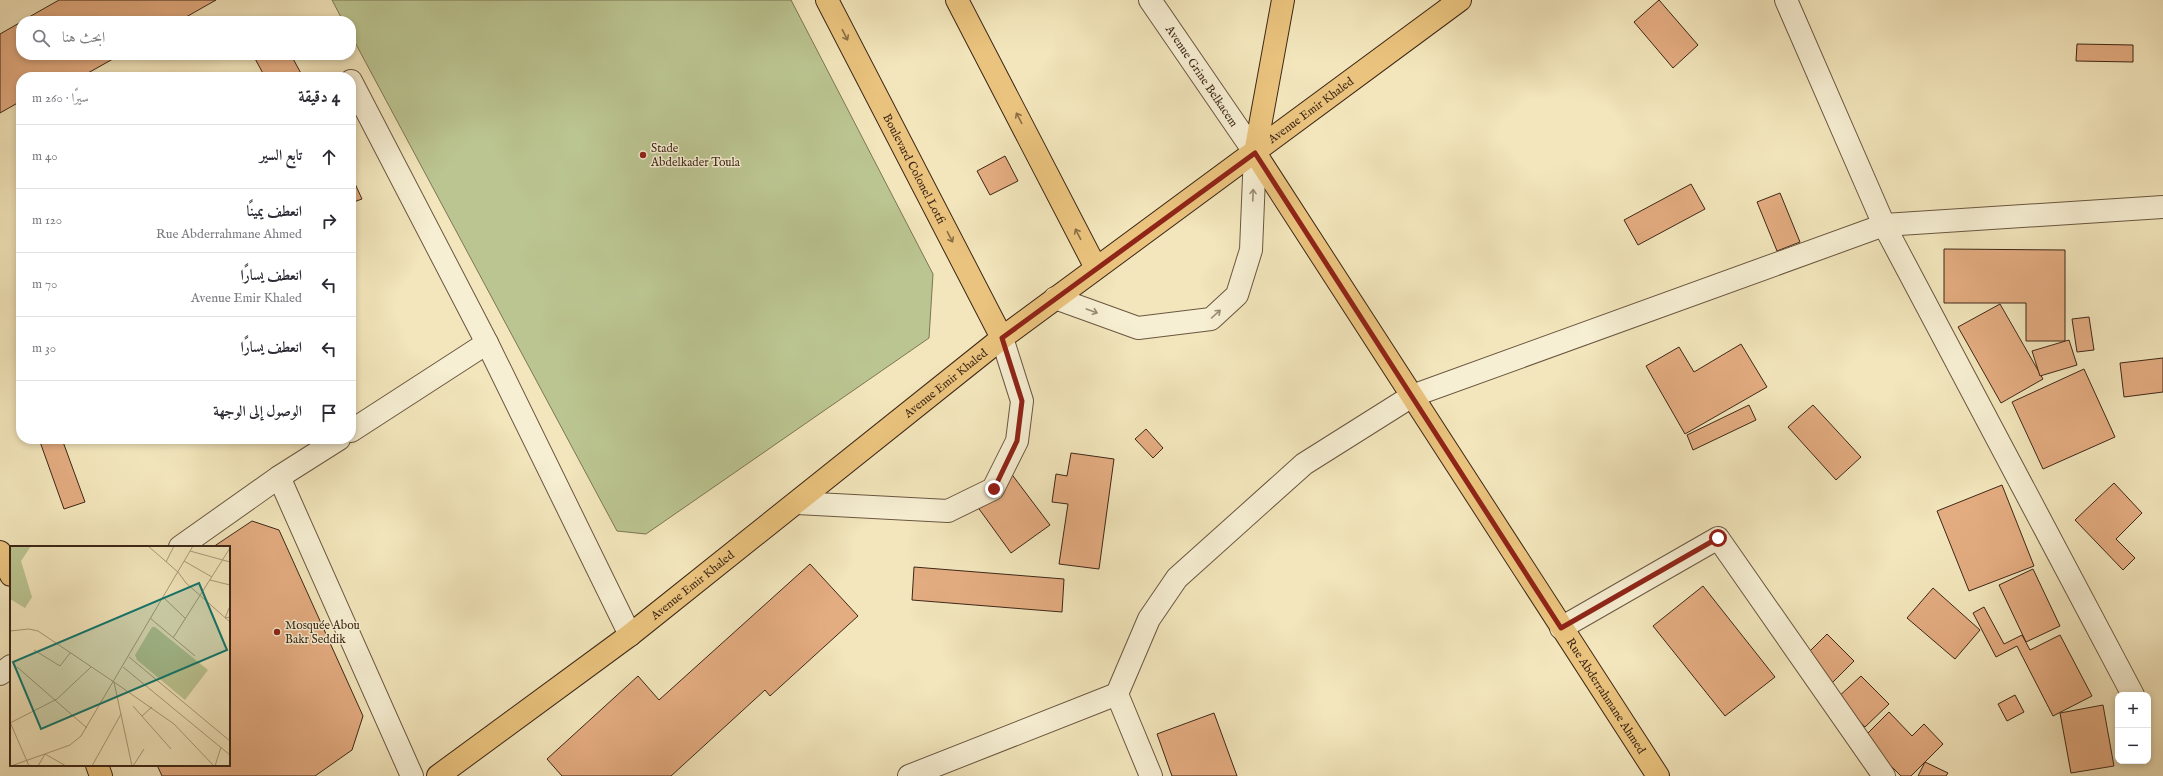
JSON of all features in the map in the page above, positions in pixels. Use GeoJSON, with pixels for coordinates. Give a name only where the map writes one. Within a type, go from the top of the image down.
{"type":"FeatureCollection","features":[{"type":"Feature","properties":{"kind":"main road","name":"Boulevard Colonel Lotfi"},"geometry":{"type":"LineString","coordinates":[[827,0],[1002,338]]}},
{"type":"Feature","properties":{"kind":"main road"},"geometry":{"type":"LineString","coordinates":[[957,0],[1096,268]]}},
{"type":"Feature","properties":{"kind":"main road"},"geometry":{"type":"LineString","coordinates":[[1255,153],[1283,0]]}},
{"type":"Feature","properties":{"kind":"main road","name":"Avenue Emir Khaled"},"geometry":{"type":"LineString","coordinates":[[438,776],[630,635],[1002,338],[1255,153],[1460,0]]}},
{"type":"Feature","properties":{"kind":"main road","name":"Rue Abderrahmane Ahmed"},"geometry":{"type":"LineString","coordinates":[[1255,153],[1658,776]]}},
{"type":"Feature","properties":{"kind":"main road"},"geometry":{"type":"LineString","coordinates":[[0,552],[10,573]]}},
{"type":"Feature","properties":{"kind":"main road"},"geometry":{"type":"LineString","coordinates":[[96,766],[101,776]]}},
{"type":"Feature","properties":{"kind":"street","name":"Avenue Grine Belkacem"},"geometry":{"type":"LineString","coordinates":[[1150,0],[1255,153]]}},
{"type":"Feature","properties":{"kind":"street"},"geometry":{"type":"LineString","coordinates":[[1786,0],[1884,225],[2131,692]]}},
{"type":"Feature","properties":{"kind":"street"},"geometry":{"type":"LineString","coordinates":[[356,90],[488,343],[630,635]]}},
{"type":"Feature","properties":{"kind":"street"},"geometry":{"type":"LineString","coordinates":[[1055,298],[1138,328],[1210,319],[1237,295],[1251,250],[1255,153]]}},
{"type":"Feature","properties":{"kind":"street"},"geometry":{"type":"LineString","coordinates":[[909,776],[1117,694],[1149,619],[1178,578],[1304,464],[1412,396],[1884,225],[2163,207]]}},
{"type":"Feature","properties":{"kind":"street"},"geometry":{"type":"LineString","coordinates":[[797,503],[948,511],[994,489],[1017,441],[1022,401],[1002,338]]}},
{"type":"Feature","properties":{"kind":"street"},"geometry":{"type":"LineString","coordinates":[[356,428],[488,343]]}},
{"type":"Feature","properties":{"kind":"street"},"geometry":{"type":"LineString","coordinates":[[181,546],[279,478],[331,444]]}},
{"type":"Feature","properties":{"kind":"street"},"geometry":{"type":"LineString","coordinates":[[279,478],[412,776]]}},
{"type":"Feature","properties":{"kind":"street"},"geometry":{"type":"LineString","coordinates":[[1561,628],[1718,538],[1884,776]]}},
{"type":"Feature","properties":{"kind":"street"},"geometry":{"type":"LineString","coordinates":[[0,674],[10,667]]}},
{"type":"Feature","properties":{"kind":"street"},"geometry":{"type":"LineString","coordinates":[[1117,694],[1151,776]]}},
{"type":"Feature","properties":{"kind":"green space","name":"Stade Abdelkader Toula"},"geometry":{"type":"Polygon","coordinates":[[[332,0],[791,0],[933,274],[929,338],[646,534],[617,531],[356,44],[356,16],[340,16],[332,0]]]}},
{"type":"Feature","properties":{"kind":"building"},"geometry":{"type":"Polygon","coordinates":[[[59,0],[216,0],[188,16],[31,16],[59,0]]]}},
{"type":"Feature","properties":{"kind":"building"},"geometry":{"type":"Polygon","coordinates":[[[1659,0],[1698,45],[1673,68],[1634,22],[1659,0]]]}},
{"type":"Feature","properties":{"kind":"building"},"geometry":{"type":"Polygon","coordinates":[[[16,25],[16,60],[111,60],[90,72],[16,72],[16,104],[0,113],[0,34],[16,25]]]}},
{"type":"Feature","properties":{"kind":"building"},"geometry":{"type":"Polygon","coordinates":[[[2077,44],[2133,45],[2133,62],[2076,61],[2077,44]]]}},
{"type":"Feature","properties":{"kind":"building"},"geometry":{"type":"Polygon","coordinates":[[[256,60],[294,60],[300,72],[262,72],[256,60]]]}},
{"type":"Feature","properties":{"kind":"building"},"geometry":{"type":"Polygon","coordinates":[[[1005,156],[1018,181],[990,195],[977,171],[1005,156]]]}},
{"type":"Feature","properties":{"kind":"building"},"geometry":{"type":"Polygon","coordinates":[[[1691,184],[1705,209],[1638,245],[1624,220],[1691,184]]]}},
{"type":"Feature","properties":{"kind":"building"},"geometry":{"type":"Polygon","coordinates":[[[356,186],[362,199],[356,201],[356,186]]]}},
{"type":"Feature","properties":{"kind":"building"},"geometry":{"type":"Polygon","coordinates":[[[1780,193],[1800,242],[1777,251],[1757,202],[1780,193]]]}},
{"type":"Feature","properties":{"kind":"building"},"geometry":{"type":"Polygon","coordinates":[[[1944,249],[2065,250],[2065,341],[2026,341],[2026,303],[1944,303],[1944,249]]]}},
{"type":"Feature","properties":{"kind":"building"},"geometry":{"type":"Polygon","coordinates":[[[2000,304],[2043,379],[2001,403],[1958,327],[2000,304]]]}},
{"type":"Feature","properties":{"kind":"building"},"geometry":{"type":"Polygon","coordinates":[[[2089,317],[2094,350],[2077,352],[2072,319],[2089,317]]]}},
{"type":"Feature","properties":{"kind":"building"},"geometry":{"type":"Polygon","coordinates":[[[2069,340],[2077,365],[2040,376],[2032,351],[2069,340]]]}},
{"type":"Feature","properties":{"kind":"building"},"geometry":{"type":"Polygon","coordinates":[[[1741,344],[1767,387],[1685,434],[1646,366],[1679,347],[1694,372],[1741,344]]]}},
{"type":"Feature","properties":{"kind":"building"},"geometry":{"type":"Polygon","coordinates":[[[2163,358],[2163,392],[2124,397],[2120,363],[2163,358]]]}},
{"type":"Feature","properties":{"kind":"building"},"geometry":{"type":"Polygon","coordinates":[[[2084,369],[2115,437],[2043,469],[2012,402],[2084,369]]]}},
{"type":"Feature","properties":{"kind":"building"},"geometry":{"type":"Polygon","coordinates":[[[1749,405],[1756,420],[1693,450],[1687,435],[1749,405]]]}},
{"type":"Feature","properties":{"kind":"building"},"geometry":{"type":"Polygon","coordinates":[[[1813,405],[1861,457],[1836,480],[1788,427],[1813,405]]]}},
{"type":"Feature","properties":{"kind":"building"},"geometry":{"type":"Polygon","coordinates":[[[1146,429],[1163,448],[1153,458],[1135,439],[1146,429]]]}},
{"type":"Feature","properties":{"kind":"building"},"geometry":{"type":"Polygon","coordinates":[[[41,444],[64,444],[85,502],[64,509],[41,444]]]}},
{"type":"Feature","properties":{"kind":"building"},"geometry":{"type":"Polygon","coordinates":[[[1071,453],[1114,459],[1099,569],[1059,564],[1068,504],[1052,502],[1056,474],[1067,476],[1071,453]]]}},
{"type":"Feature","properties":{"kind":"building"},"geometry":{"type":"Polygon","coordinates":[[[1007,468],[1050,525],[1011,553],[969,495],[1007,468]]]}},
{"type":"Feature","properties":{"kind":"building"},"geometry":{"type":"Polygon","coordinates":[[[2114,483],[2142,513],[2116,539],[2135,558],[2123,570],[2075,520],[2114,483]]]}},
{"type":"Feature","properties":{"kind":"building"},"geometry":{"type":"Polygon","coordinates":[[[2002,485],[2034,566],[1969,591],[1937,511],[2002,485]]]}},
{"type":"Feature","properties":{"kind":"building","name":"Mosquée Abou Bakr Seddik"},"geometry":{"type":"Polygon","coordinates":[[[252,521],[279,530],[363,716],[352,750],[315,776],[162,776],[157,766],[230,766],[230,546],[214,546],[252,521]]]}},
{"type":"Feature","properties":{"kind":"building"},"geometry":{"type":"Polygon","coordinates":[[[810,564],[858,616],[770,696],[765,690],[671,776],[562,776],[547,759],[638,676],[659,700],[810,564]]]}},
{"type":"Feature","properties":{"kind":"building"},"geometry":{"type":"Polygon","coordinates":[[[914,567],[1064,579],[1062,612],[912,600],[914,567]]]}},
{"type":"Feature","properties":{"kind":"building"},"geometry":{"type":"Polygon","coordinates":[[[2033,569],[2060,626],[2026,642],[1999,585],[2033,569]]]}},
{"type":"Feature","properties":{"kind":"building"},"geometry":{"type":"Polygon","coordinates":[[[1703,586],[1775,677],[1725,716],[1653,626],[1703,586]]]}},
{"type":"Feature","properties":{"kind":"building"},"geometry":{"type":"Polygon","coordinates":[[[1933,588],[1980,630],[1955,659],[1907,618],[1933,588]]]}},
{"type":"Feature","properties":{"kind":"building"},"geometry":{"type":"Polygon","coordinates":[[[1984,607],[2004,644],[2022,635],[2030,650],[2060,635],[2092,696],[2053,716],[2017,646],[1996,657],[1973,613],[1984,607]]]}},
{"type":"Feature","properties":{"kind":"building"},"geometry":{"type":"Polygon","coordinates":[[[1827,634],[1854,661],[1829,686],[1802,659],[1827,634]]]}},
{"type":"Feature","properties":{"kind":"building"},"geometry":{"type":"Polygon","coordinates":[[[1861,676],[1889,704],[1865,727],[1837,698],[1861,676]]]}},
{"type":"Feature","properties":{"kind":"building"},"geometry":{"type":"Polygon","coordinates":[[[2015,695],[2024,712],[2007,721],[1998,704],[2015,695]]]}},
{"type":"Feature","properties":{"kind":"building"},"geometry":{"type":"Polygon","coordinates":[[[2103,705],[2114,766],[2071,773],[2060,713],[2103,705]]]}},
{"type":"Feature","properties":{"kind":"building"},"geometry":{"type":"Polygon","coordinates":[[[1889,712],[1912,736],[1924,724],[1943,744],[1911,776],[1901,776],[1863,738],[1889,712]]]}},
{"type":"Feature","properties":{"kind":"building"},"geometry":{"type":"Polygon","coordinates":[[[1214,713],[1237,776],[1172,776],[1157,734],[1214,713]]]}},
{"type":"Feature","properties":{"kind":"building"},"geometry":{"type":"Polygon","coordinates":[[[1925,762],[1948,773],[1946,776],[1918,776],[1925,762]]]}},
{"type":"Feature","properties":{"kind":"place","name":"Stade Abdelkader Toula"},"geometry":{"type":"Point","coordinates":[643,155]}},
{"type":"Feature","properties":{"kind":"place","name":"Mosquée Abou Bakr Seddik"},"geometry":{"type":"Point","coordinates":[277,632]}},
{"type":"Feature","properties":{"kind":"route"},"geometry":{"type":"LineString","coordinates":[[994,489],[1017,441],[1022,401],[1002,338],[1255,153],[1561,628],[1718,538]]}}]}
